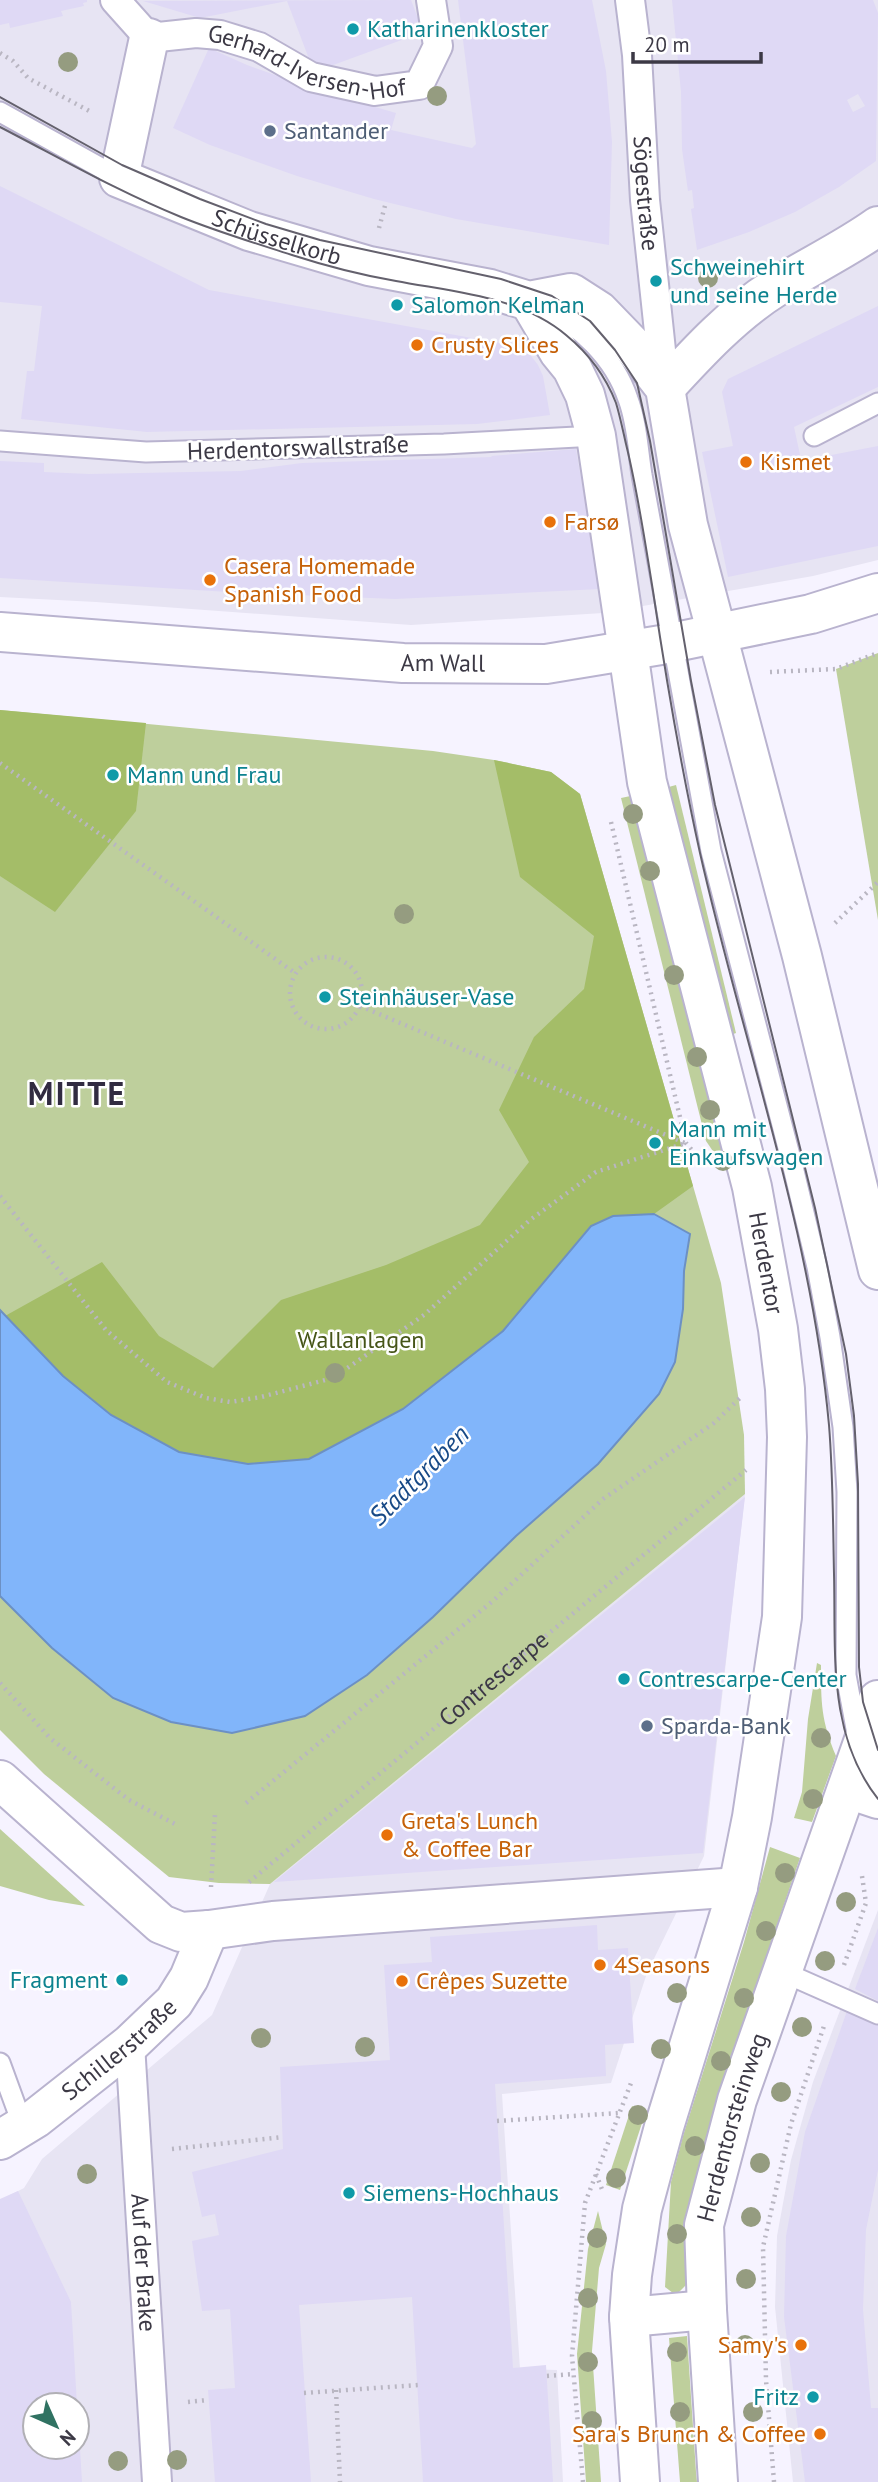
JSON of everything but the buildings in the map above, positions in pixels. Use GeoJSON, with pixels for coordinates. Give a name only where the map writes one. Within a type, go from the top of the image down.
{"type":"FeatureCollection","features":[{"type":"Feature","properties":{"kind":"main road"},"geometry":{"type":"LineString","coordinates":[[119,178],[149,38]]}},
{"type":"Feature","properties":{"kind":"main road","name":"Schüsselkorb"},"geometry":{"type":"LineString","coordinates":[[119,178],[249,232],[369,266],[490,289],[529,301],[571,293]]}},
{"type":"Feature","properties":{"kind":"main road"},"geometry":{"type":"LineString","coordinates":[[665,388],[738,315],[774,288],[861,239],[878,226]]}},
{"type":"Feature","properties":{"kind":"main road","name":"Sögestraße"},"geometry":{"type":"LineString","coordinates":[[571,293],[600,310],[665,388],[688,525],[717,634]]}},
{"type":"Feature","properties":{"kind":"main road"},"geometry":{"type":"LineString","coordinates":[[529,301],[559,352],[572,368],[585,395],[596,436],[628,651]]}},
{"type":"Feature","properties":{"kind":"main road","name":"Am Wall"},"geometry":{"type":"LineString","coordinates":[[0,632],[403,663],[546,664],[673,643],[811,614],[878,593]]}},
{"type":"Feature","properties":{"kind":"main road"},"geometry":{"type":"LineString","coordinates":[[717,634],[802,956],[878,1270]]}},
{"type":"Feature","properties":{"kind":"main road","name":"Herdentor"},"geometry":{"type":"LineString","coordinates":[[628,651],[647,782],[752,1187],[782,1358],[787,1437],[782,1616],[761,1769],[738,1886]]}},
{"type":"Feature","properties":{"kind":"main road"},"geometry":{"type":"LineString","coordinates":[[867,1777],[878,1700]]}},
{"type":"Feature","properties":{"kind":"main road","name":"Herdentorsteinweg"},"geometry":{"type":"LineString","coordinates":[[718,2482],[704,2225],[737,2100],[783,1972],[867,1777]]}},
{"type":"Feature","properties":{"kind":"main road"},"geometry":{"type":"LineString","coordinates":[[0,1780],[161,1924],[181,1932],[273,1921],[738,1886],[664,2127],[642,2209],[629,2317],[640,2482]]}},
{"type":"Feature","properties":{"kind":"main road","name":"Schillerstraße"},"geometry":{"type":"LineString","coordinates":[[11,2133],[130,2044],[174,2002],[189,1978],[209,1930]]}},
{"type":"Feature","properties":{"kind":"main road"},"geometry":{"type":"LineString","coordinates":[[629,2317],[707,2310]]}},
{"type":"Feature","properties":{"kind":"street"},"geometry":{"type":"LineString","coordinates":[[115,0],[149,38]]}},
{"type":"Feature","properties":{"kind":"street","name":"Gerhard-Iversen-Hof"},"geometry":{"type":"LineString","coordinates":[[149,38],[196,33],[220,35],[259,47],[311,77],[375,91],[419,85],[438,46],[431,0]]}},
{"type":"Feature","properties":{"kind":"street","name":"Sögestraße"},"geometry":{"type":"LineString","coordinates":[[630,0],[645,200],[665,388]]}},
{"type":"Feature","properties":{"kind":"street","name":"Auf der Brake"},"geometry":{"type":"LineString","coordinates":[[130,2044],[157,2482]]}},
{"type":"Feature","properties":{"kind":"lane","name":"Schüsselkorb"},"geometry":{"type":"LineString","coordinates":[[0,112],[119,178]]}},
{"type":"Feature","properties":{"kind":"lane"},"geometry":{"type":"LineString","coordinates":[[529,301],[581,330],[614,369],[634,419],[712,851],[794,1171],[817,1267],[830,1337],[843,1427],[847,1492],[846,1675],[867,1777]]}},
{"type":"Feature","properties":{"kind":"lane"},"geometry":{"type":"LineString","coordinates":[[814,436],[878,403]]}},
{"type":"Feature","properties":{"kind":"lane","name":"Herdentorswallstraße"},"geometry":{"type":"LineString","coordinates":[[0,441],[146,452],[431,444],[596,436]]}},
{"type":"Feature","properties":{"kind":"lane"},"geometry":{"type":"LineString","coordinates":[[783,1972],[878,2014]]}},
{"type":"Feature","properties":{"kind":"lane"},"geometry":{"type":"LineString","coordinates":[[0,2063],[11,2133]]}},
{"type":"Feature","properties":{"kind":"path"},"geometry":{"type":"LineString","coordinates":[[0,54],[13,61],[27,78],[128,132]]}},
{"type":"Feature","properties":{"kind":"path"},"geometry":{"type":"LineString","coordinates":[[726,674],[835,669],[878,653]]}},
{"type":"Feature","properties":{"kind":"path"},"geometry":{"type":"LineString","coordinates":[[0,764],[295,973]]}},
{"type":"Feature","properties":{"kind":"path"},"geometry":{"type":"LineString","coordinates":[[802,956],[878,882]]}},
{"type":"Feature","properties":{"kind":"path"},"geometry":{"type":"LineString","coordinates":[[318,957],[340,959],[350,965],[361,981],[360,1006],[349,1021],[338,1027],[327,1030],[314,1028],[294,1012],[289,996],[290,984],[304,963],[318,957]]}},
{"type":"Feature","properties":{"kind":"path"},"geometry":{"type":"LineString","coordinates":[[0,1196],[106,1330],[167,1382],[206,1398],[230,1402],[334,1378],[424,1315],[530,1220],[596,1172],[686,1143],[360,1006]]}},
{"type":"Feature","properties":{"kind":"path"},"geometry":{"type":"LineString","coordinates":[[246,1802],[494,1600],[603,1499],[714,1423],[782,1358]]}},
{"type":"Feature","properties":{"kind":"path","name":"Contrescarpe"},"geometry":{"type":"LineString","coordinates":[[209,1930],[255,1875],[787,1437]]}},
{"type":"Feature","properties":{"kind":"path"},"geometry":{"type":"LineString","coordinates":[[0,1683],[50,1738],[130,1800],[177,1825]]}},
{"type":"Feature","properties":{"kind":"path"},"geometry":{"type":"LineString","coordinates":[[209,1930],[215,1814]]}},
{"type":"Feature","properties":{"kind":"path"},"geometry":{"type":"LineString","coordinates":[[774,2482],[766,2380],[763,2247],[791,2124],[866,1903],[862,1875]]}},
{"type":"Feature","properties":{"kind":"path"},"geometry":{"type":"LineString","coordinates":[[497,2121],[619,2113]]}},
{"type":"Feature","properties":{"kind":"path"},"geometry":{"type":"LineString","coordinates":[[137,2153],[283,2137]]}},
{"type":"Feature","properties":{"kind":"path"},"geometry":{"type":"LineString","coordinates":[[583,2482],[572,2356],[584,2203],[596,2173]]}},
{"type":"Feature","properties":{"kind":"path"},"geometry":{"type":"LineString","coordinates":[[547,2376],[574,2374]]}},
{"type":"Feature","properties":{"kind":"path"},"geometry":{"type":"LineString","coordinates":[[304,2393],[418,2385]]}},
{"type":"Feature","properties":{"kind":"path"},"geometry":{"type":"LineString","coordinates":[[336,2390],[340,2482]]}},
{"type":"Feature","properties":{"kind":"shaded area"},"geometry":{"type":"Polygon","coordinates":[[[0,0],[878,0],[878,560],[813,576],[603,613],[411,625],[0,597],[0,0]]]}},
{"type":"Feature","properties":{"kind":"shaded area"},"geometry":{"type":"Polygon","coordinates":[[[745,1494],[704,1856],[647,1973],[611,2083],[502,2094],[520,2369],[557,2370],[563,2482],[0,2482],[0,2200],[24,2188],[42,2159],[212,2015],[270,1884],[745,1494]]]}},
{"type":"Feature","properties":{"kind":"shaded area"},"geometry":{"type":"Polygon","coordinates":[[[878,1910],[878,2482],[793,2482],[775,2307],[777,2236],[791,2160],[813,2082],[878,1910]]]}},
{"type":"Feature","properties":{"kind":"green space"},"geometry":{"type":"Polygon","coordinates":[[[878,653],[878,920],[836,669],[878,653]]]}},
{"type":"Feature","properties":{"kind":"green space","name":"Wallanlagen"},"geometry":{"type":"Polygon","coordinates":[[[0,710],[433,751],[551,772],[580,794],[721,1283],[744,1435],[745,1494],[270,1884],[219,1883],[169,1877],[44,1774],[0,1730],[0,710]]]}},
{"type":"Feature","properties":{"kind":"green space"},"geometry":{"type":"Polygon","coordinates":[[[0,710],[146,723],[136,811],[55,912],[0,876],[0,710]]]}},
{"type":"Feature","properties":{"kind":"green space"},"geometry":{"type":"Polygon","coordinates":[[[494,760],[551,772],[580,794],[693,1186],[654,1214],[613,1216],[591,1226],[503,1331],[403,1409],[309,1459],[248,1464],[179,1452],[111,1415],[63,1376],[5,1316],[102,1262],[159,1336],[213,1368],[281,1300],[386,1265],[480,1225],[529,1162],[499,1110],[534,1037],[584,989],[594,936],[520,877],[494,760]]]}},
{"type":"Feature","properties":{"kind":"green space"},"geometry":{"type":"Polygon","coordinates":[[[676,785],[736,1033],[728,1036],[665,788],[676,785]]]}},
{"type":"Feature","properties":{"kind":"green space"},"geometry":{"type":"Polygon","coordinates":[[[640,794],[736,1185],[706,1141],[621,798],[640,794]]]}},
{"type":"Feature","properties":{"kind":"green space"},"geometry":{"type":"Polygon","coordinates":[[[817,1663],[821,1665],[825,1721],[836,1756],[812,1822],[794,1818],[802,1792],[808,1719],[817,1663]]]}},
{"type":"Feature","properties":{"kind":"green space"},"geometry":{"type":"Polygon","coordinates":[[[0,1829],[85,1906],[49,1900],[0,1886],[0,1829]]]}},
{"type":"Feature","properties":{"kind":"green space"},"geometry":{"type":"Polygon","coordinates":[[[770,1847],[800,1858],[716,2103],[698,2170],[690,2219],[687,2284],[679,2292],[673,2293],[665,2287],[671,2182],[770,1847]]]}},
{"type":"Feature","properties":{"kind":"green space"},"geometry":{"type":"Polygon","coordinates":[[[632,2106],[646,2111],[620,2190],[606,2185],[632,2106]]]}},
{"type":"Feature","properties":{"kind":"green space"},"geometry":{"type":"Polygon","coordinates":[[[598,2211],[606,2244],[599,2268],[592,2351],[601,2482],[586,2482],[577,2354],[588,2249],[598,2211]]]}},
{"type":"Feature","properties":{"kind":"green space"},"geometry":{"type":"Polygon","coordinates":[[[687,2336],[697,2482],[680,2482],[669,2338],[687,2336]]]}},
{"type":"Feature","properties":{"kind":"water","name":"Stadtgraben"},"geometry":{"type":"Polygon","coordinates":[[[654,1214],[690,1234],[675,1362],[659,1394],[598,1464],[516,1536],[433,1617],[367,1675],[305,1716],[232,1733],[171,1722],[113,1698],[52,1648],[0,1596],[0,1310],[63,1376],[111,1415],[179,1452],[248,1464],[309,1459],[403,1409],[503,1331],[591,1226],[613,1216],[654,1214]]]}},
{"type":"Feature","properties":{"kind":"tram line"},"geometry":{"type":"LineString","coordinates":[[0,97],[122,165],[266,224],[320,240],[501,279],[552,296],[590,321],[615,350],[637,383],[650,441],[715,805],[815,1208],[846,1354],[854,1416],[858,1484],[859,1667],[863,1702],[878,1750]]}},
{"type":"Feature","properties":{"kind":"tram line"},"geometry":{"type":"LineString","coordinates":[[0,127],[135,197],[223,232],[344,270],[485,297],[528,312],[548,322],[574,342],[596,366],[612,393],[634,481],[674,723],[700,853],[792,1208],[807,1280],[829,1425],[838,1691],[842,1720],[850,1747],[862,1774],[878,1799]]}},
{"type":"Feature","properties":{"kind":"place","name":"Katharinenkloster"},"geometry":{"type":"Point","coordinates":[353,29]}},
{"type":"Feature","properties":{"kind":"place","name":"Santander"},"geometry":{"type":"Point","coordinates":[270,131]}},
{"type":"Feature","properties":{"kind":"place","name":"Schweinehirt und seine Herde"},"geometry":{"type":"Point","coordinates":[656,281]}},
{"type":"Feature","properties":{"kind":"place","name":"Salomon Kelman"},"geometry":{"type":"Point","coordinates":[397,305]}},
{"type":"Feature","properties":{"kind":"place","name":"Crusty Slices"},"geometry":{"type":"Point","coordinates":[417,345]}},
{"type":"Feature","properties":{"kind":"place","name":"Kismet"},"geometry":{"type":"Point","coordinates":[746,462]}},
{"type":"Feature","properties":{"kind":"place","name":"Farsø"},"geometry":{"type":"Point","coordinates":[550,522]}},
{"type":"Feature","properties":{"kind":"place","name":"Casera Homemade Spanish Food"},"geometry":{"type":"Point","coordinates":[210,580]}},
{"type":"Feature","properties":{"kind":"place","name":"Mann und Frau"},"geometry":{"type":"Point","coordinates":[113,775]}},
{"type":"Feature","properties":{"kind":"place","name":"Steinhäuser-Vase"},"geometry":{"type":"Point","coordinates":[325,997]}},
{"type":"Feature","properties":{"kind":"place","name":"Mann mit Einkaufswagen"},"geometry":{"type":"Point","coordinates":[655,1143]}},
{"type":"Feature","properties":{"kind":"place","name":"Contrescarpe-Center"},"geometry":{"type":"Point","coordinates":[624,1679]}},
{"type":"Feature","properties":{"kind":"place","name":"Sparda-Bank"},"geometry":{"type":"Point","coordinates":[647,1726]}},
{"type":"Feature","properties":{"kind":"place","name":"Greta's Lunch & Coffee Bar"},"geometry":{"type":"Point","coordinates":[387,1835]}},
{"type":"Feature","properties":{"kind":"place","name":"4Seasons"},"geometry":{"type":"Point","coordinates":[600,1965]}},
{"type":"Feature","properties":{"kind":"place","name":"Fragment"},"geometry":{"type":"Point","coordinates":[122,1980]}},
{"type":"Feature","properties":{"kind":"place","name":"Crêpes Suzette"},"geometry":{"type":"Point","coordinates":[402,1981]}},
{"type":"Feature","properties":{"kind":"place","name":"Siemens-Hochhaus"},"geometry":{"type":"Point","coordinates":[349,2193]}},
{"type":"Feature","properties":{"kind":"place","name":"Samy's"},"geometry":{"type":"Point","coordinates":[801,2345]}},
{"type":"Feature","properties":{"kind":"place","name":"Fritz"},"geometry":{"type":"Point","coordinates":[813,2397]}},
{"type":"Feature","properties":{"kind":"place","name":"Sara's Brunch & Coffee"},"geometry":{"type":"Point","coordinates":[820,2434]}},
{"type":"Feature","properties":{"kind":"district","name":"MITTE"},"geometry":{"type":"Point","coordinates":[77,1094]}}]}
